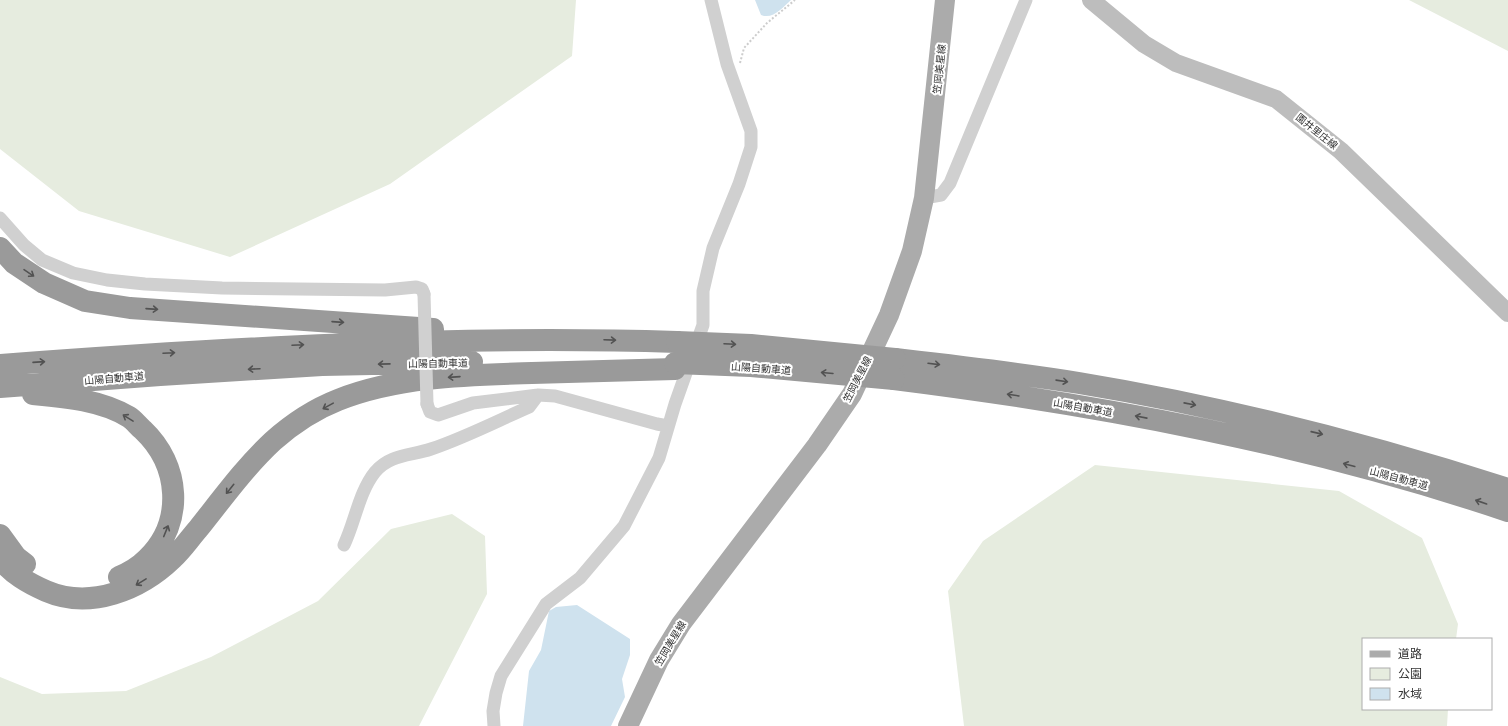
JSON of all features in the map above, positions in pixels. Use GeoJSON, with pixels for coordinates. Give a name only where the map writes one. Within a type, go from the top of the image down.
{"type":"FeatureCollection","features":[{"type":"Feature","properties":{"kind":"highway"},"geometry":{"type":"LineString","coordinates":[[0,248],[14,263],[44,284],[85,301],[130,308],[584,339]]}},
{"type":"Feature","properties":{"kind":"highway","name":"山陽自動車道"},"geometry":{"type":"LineString","coordinates":[[0,366],[159,353],[322,344],[499,339],[584,339],[751,345],[895,369],[1190,426],[1317,456],[1458,484],[1508,489]]}},
{"type":"Feature","properties":{"kind":"highway","name":"山陽自動車道"},"geometry":{"type":"LineString","coordinates":[[0,387],[322,365],[500,362],[895,369]]}},
{"type":"Feature","properties":{"kind":"highway"},"geometry":{"type":"LineString","coordinates":[[0,558],[6,566],[26,582],[56,595],[80,599],[108,596],[130,588],[174,558],[241,476],[273,441],[299,422],[338,400],[391,384],[449,377],[675,366]]}},
{"type":"Feature","properties":{"kind":"highway"},"geometry":{"type":"LineString","coordinates":[[0,391],[50,396],[101,404],[130,418],[153,439],[164,455],[171,473],[174,492],[172,511],[168,525],[157,549],[141,565],[123,576],[103,582],[80,584],[56,582],[35,572],[16,557],[0,535]]}},
{"type":"Feature","properties":{"kind":"highway","name":"山陽自動車道"},"geometry":{"type":"LineString","coordinates":[[1458,484],[1508,511]]}},
{"type":"Feature","properties":{"kind":"main road","name":"笠岡美星線"},"geometry":{"type":"LineString","coordinates":[[628,726],[659,660],[681,624],[817,445],[852,394],[894,301],[912,251],[924,198],[945,0]]}},
{"type":"Feature","properties":{"kind":"main road","name":"園井里庄線"},"geometry":{"type":"LineString","coordinates":[[1091,0],[1144,44],[1176,63],[1270,96],[1282,103],[1341,150],[1508,313]]}},
{"type":"Feature","properties":{"kind":"street"},"geometry":{"type":"LineString","coordinates":[[494,726],[493,711],[501,676],[546,604],[580,578],[624,526],[659,458],[668,426],[703,325],[703,291],[713,248],[739,184],[751,147],[751,131],[727,64],[711,0]]}},
{"type":"Feature","properties":{"kind":"street"},"geometry":{"type":"LineString","coordinates":[[924,198],[941,195],[950,183],[1026,0]]}},
{"type":"Feature","properties":{"kind":"street"},"geometry":{"type":"LineString","coordinates":[[0,218],[24,245],[42,260],[73,273],[107,280],[145,284],[302,290],[385,290],[416,287],[422,289],[424,294],[427,404],[430,412],[438,415],[473,403],[538,395],[555,396],[668,426]]}},
{"type":"Feature","properties":{"kind":"street"},"geometry":{"type":"LineString","coordinates":[[344,545],[363,495],[375,472],[388,460],[407,454],[430,450],[530,407],[538,395]]}},
{"type":"Feature","properties":{"kind":"path"},"geometry":{"type":"LineString","coordinates":[[739,69],[744,48],[767,23],[795,0]]}},
{"type":"Feature","properties":{"kind":"green space"},"geometry":{"type":"Polygon","coordinates":[[[0,0],[576,0],[572,56],[390,184],[230,257],[79,211],[0,149],[0,0]]]}},
{"type":"Feature","properties":{"kind":"green space"},"geometry":{"type":"Polygon","coordinates":[[[1409,0],[1508,0],[1508,51],[1409,0]]]}},
{"type":"Feature","properties":{"kind":"green space"},"geometry":{"type":"Polygon","coordinates":[[[1095,465],[1339,491],[1422,538],[1458,624],[1456,638],[1362,638],[1362,710],[1448,710],[1447,726],[964,726],[948,591],[983,541],[1095,465]]]}},
{"type":"Feature","properties":{"kind":"green space"},"geometry":{"type":"Polygon","coordinates":[[[452,514],[485,536],[487,594],[419,726],[0,726],[0,677],[42,694],[126,691],[211,657],[318,601],[391,529],[452,514]]]}},
{"type":"Feature","properties":{"kind":"water"},"geometry":{"type":"Polygon","coordinates":[[[755,0],[791,0],[778,12],[770,16],[765,16],[761,15],[755,0]]]}},
{"type":"Feature","properties":{"kind":"water"},"geometry":{"type":"Polygon","coordinates":[[[577,605],[630,639],[630,655],[622,679],[625,697],[611,726],[523,726],[529,671],[541,650],[549,611],[556,607],[577,605]]]}}]}
